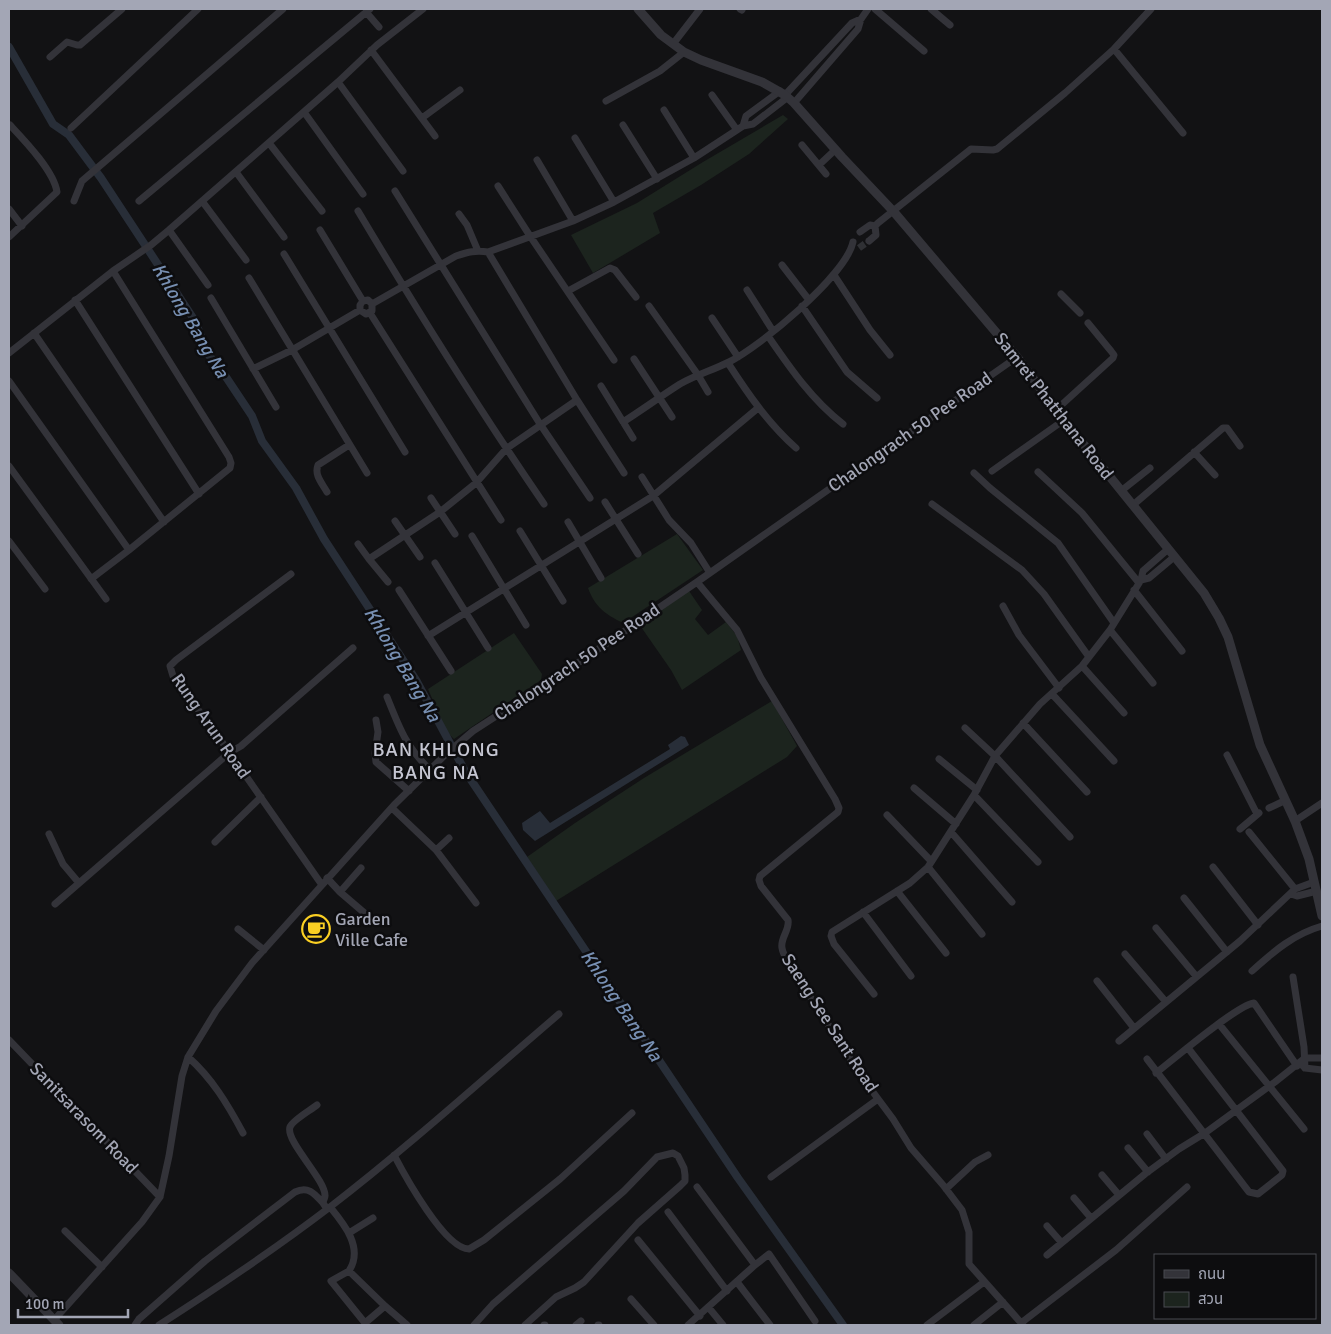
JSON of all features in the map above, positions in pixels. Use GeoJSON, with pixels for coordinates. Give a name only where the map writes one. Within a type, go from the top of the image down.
{"type":"FeatureCollection","features":[{"type":"Feature","properties":{"kind":"street"},"geometry":{"type":"LineString","coordinates":[[50,57],[64,43],[80,44],[122,9]]}},
{"type":"Feature","properties":{"kind":"street"},"geometry":{"type":"LineString","coordinates":[[70,128],[198,9]]}},
{"type":"Feature","properties":{"kind":"street"},"geometry":{"type":"LineString","coordinates":[[74,201],[82,181],[96,168],[283,9]]}},
{"type":"Feature","properties":{"kind":"street"},"geometry":{"type":"LineString","coordinates":[[9,353],[113,271],[151,245],[338,82],[371,50],[422,9]]}},
{"type":"Feature","properties":{"kind":"street"},"geometry":{"type":"LineString","coordinates":[[673,44],[700,9]]}},
{"type":"Feature","properties":{"kind":"street"},"geometry":{"type":"LineString","coordinates":[[372,304],[441,263],[468,252],[488,252],[573,221],[614,202],[694,158],[740,128],[753,124],[836,54],[858,29],[861,19],[868,9]]}},
{"type":"Feature","properties":{"kind":"street"},"geometry":{"type":"LineString","coordinates":[[875,9],[924,51]]}},
{"type":"Feature","properties":{"kind":"street"},"geometry":{"type":"LineString","coordinates":[[931,9],[950,25]]}},
{"type":"Feature","properties":{"kind":"street"},"geometry":{"type":"LineString","coordinates":[[860,232],[877,224],[891,214],[970,149],[997,149],[1065,93],[1114,49],[1151,9]]}},
{"type":"Feature","properties":{"kind":"street"},"geometry":{"type":"LineString","coordinates":[[140,201],[368,10],[379,27]]}},
{"type":"Feature","properties":{"kind":"street","name":"Samret Phatthana Road"},"geometry":{"type":"LineString","coordinates":[[640,10],[661,36],[684,52],[762,82],[787,96],[830,155],[891,214],[1017,357],[1064,420],[1204,593],[1228,637],[1260,745],[1295,821],[1309,859],[1322,916]]}},
{"type":"Feature","properties":{"kind":"street"},"geometry":{"type":"LineString","coordinates":[[740,128],[746,116],[751,112],[787,96],[852,23],[861,19]]}},
{"type":"Feature","properties":{"kind":"street"},"geometry":{"type":"LineString","coordinates":[[830,47],[836,54]]}},
{"type":"Feature","properties":{"kind":"street"},"geometry":{"type":"LineString","coordinates":[[1114,49],[1183,133]]}},
{"type":"Feature","properties":{"kind":"street"},"geometry":{"type":"LineString","coordinates":[[371,50],[435,136]]}},
{"type":"Feature","properties":{"kind":"street"},"geometry":{"type":"LineString","coordinates":[[606,101],[660,71],[684,52]]}},
{"type":"Feature","properties":{"kind":"street"},"geometry":{"type":"LineString","coordinates":[[338,82],[403,171]]}},
{"type":"Feature","properties":{"kind":"street"},"geometry":{"type":"LineString","coordinates":[[422,118],[460,90]]}},
{"type":"Feature","properties":{"kind":"street"},"geometry":{"type":"LineString","coordinates":[[712,95],[740,128]]}},
{"type":"Feature","properties":{"kind":"street"},"geometry":{"type":"LineString","coordinates":[[664,110],[694,158]]}},
{"type":"Feature","properties":{"kind":"street"},"geometry":{"type":"LineString","coordinates":[[304,112],[364,194]]}},
{"type":"Feature","properties":{"kind":"street"},"geometry":{"type":"LineString","coordinates":[[9,237],[55,196],[57,189],[38,158],[10,125]]}},
{"type":"Feature","properties":{"kind":"street"},"geometry":{"type":"LineString","coordinates":[[623,125],[657,179]]}},
{"type":"Feature","properties":{"kind":"street"},"geometry":{"type":"LineString","coordinates":[[575,138],[614,202]]}},
{"type":"Feature","properties":{"kind":"street"},"geometry":{"type":"LineString","coordinates":[[269,142],[322,211]]}},
{"type":"Feature","properties":{"kind":"street"},"geometry":{"type":"LineString","coordinates":[[802,145],[826,174]]}},
{"type":"Feature","properties":{"kind":"street"},"geometry":{"type":"LineString","coordinates":[[819,165],[830,155]]}},
{"type":"Feature","properties":{"kind":"street"},"geometry":{"type":"LineString","coordinates":[[537,160],[573,221]]}},
{"type":"Feature","properties":{"kind":"street"},"geometry":{"type":"LineString","coordinates":[[236,172],[284,237]]}},
{"type":"Feature","properties":{"kind":"street"},"geometry":{"type":"LineString","coordinates":[[498,186],[614,360]]}},
{"type":"Feature","properties":{"kind":"street"},"geometry":{"type":"LineString","coordinates":[[395,191],[540,424],[590,498]]}},
{"type":"Feature","properties":{"kind":"street"},"geometry":{"type":"LineString","coordinates":[[202,201],[246,260]]}},
{"type":"Feature","properties":{"kind":"street"},"geometry":{"type":"LineString","coordinates":[[9,208],[22,226]]}},
{"type":"Feature","properties":{"kind":"street"},"geometry":{"type":"LineString","coordinates":[[358,211],[403,287],[506,449],[544,504]]}},
{"type":"Feature","properties":{"kind":"street"},"geometry":{"type":"LineString","coordinates":[[459,214],[467,225],[478,251]]}},
{"type":"Feature","properties":{"kind":"street"},"geometry":{"type":"LineString","coordinates":[[869,241],[876,235],[877,224]]}},
{"type":"Feature","properties":{"kind":"street"},"geometry":{"type":"LineString","coordinates":[[169,230],[208,285]]}},
{"type":"Feature","properties":{"kind":"street"},"geometry":{"type":"LineString","coordinates":[[320,230],[363,301]]}},
{"type":"Feature","properties":{"kind":"street"},"geometry":{"type":"LineString","coordinates":[[623,422],[698,375],[728,363],[771,334],[834,275],[851,251],[853,242]]}},
{"type":"Feature","properties":{"kind":"street"},"geometry":{"type":"LineString","coordinates":[[851,251],[859,248]]}},
{"type":"Feature","properties":{"kind":"street"},"geometry":{"type":"LineString","coordinates":[[488,252],[576,400],[624,473]]}},
{"type":"Feature","properties":{"kind":"street"},"geometry":{"type":"LineString","coordinates":[[284,254],[405,452]]}},
{"type":"Feature","properties":{"kind":"street"},"geometry":{"type":"LineString","coordinates":[[782,265],[809,300]]}},
{"type":"Feature","properties":{"kind":"street"},"geometry":{"type":"LineString","coordinates":[[568,291],[610,268],[615,270],[636,297]]}},
{"type":"Feature","properties":{"kind":"street"},"geometry":{"type":"LineString","coordinates":[[91,579],[199,494],[230,468],[231,463],[113,271]]}},
{"type":"Feature","properties":{"kind":"street"},"geometry":{"type":"LineString","coordinates":[[834,275],[870,330],[890,355]]}},
{"type":"Feature","properties":{"kind":"street"},"geometry":{"type":"LineString","coordinates":[[249,278],[367,473]]}},
{"type":"Feature","properties":{"kind":"street"},"geometry":{"type":"LineString","coordinates":[[747,290],[794,373],[814,398],[843,424]]}},
{"type":"Feature","properties":{"kind":"street"},"geometry":{"type":"LineString","coordinates":[[1061,294],[1080,313]]}},
{"type":"Feature","properties":{"kind":"street"},"geometry":{"type":"LineString","coordinates":[[211,298],[276,407]]}},
{"type":"Feature","properties":{"kind":"street"},"geometry":{"type":"LineString","coordinates":[[75,300],[199,494]]}},
{"type":"Feature","properties":{"kind":"street"},"geometry":{"type":"LineString","coordinates":[[363,301],[368,300],[372,304],[372,311],[370,313]]}},
{"type":"Feature","properties":{"kind":"street"},"geometry":{"type":"LineString","coordinates":[[360,310],[360,305],[363,301]]}},
{"type":"Feature","properties":{"kind":"street"},"geometry":{"type":"LineString","coordinates":[[649,306],[708,392]]}},
{"type":"Feature","properties":{"kind":"street"},"geometry":{"type":"LineString","coordinates":[[802,306],[847,372],[877,398]]}},
{"type":"Feature","properties":{"kind":"street"},"geometry":{"type":"LineString","coordinates":[[253,369],[292,350],[360,310]]}},
{"type":"Feature","properties":{"kind":"street"},"geometry":{"type":"LineString","coordinates":[[360,310],[366,314],[370,313]]}},
{"type":"Feature","properties":{"kind":"street"},"geometry":{"type":"LineString","coordinates":[[370,313],[501,520]]}},
{"type":"Feature","properties":{"kind":"street"},"geometry":{"type":"LineString","coordinates":[[712,318],[738,357]]}},
{"type":"Feature","properties":{"kind":"street"},"geometry":{"type":"LineString","coordinates":[[1057,409],[1113,358],[1112,351],[1088,323]]}},
{"type":"Feature","properties":{"kind":"street"},"geometry":{"type":"LineString","coordinates":[[34,333],[164,522]]}},
{"type":"Feature","properties":{"kind":"street","name":"Chalongrach 50 Pee Road"},"geometry":{"type":"LineString","coordinates":[[56,1323],[142,1222],[160,1197],[169,1156],[182,1076],[188,1057],[216,1011],[264,950],[327,878],[408,791],[473,730],[561,674],[697,582],[1017,357]]}},
{"type":"Feature","properties":{"kind":"street"},"geometry":{"type":"LineString","coordinates":[[634,359],[672,416]]}},
{"type":"Feature","properties":{"kind":"street"},"geometry":{"type":"LineString","coordinates":[[728,363],[758,408],[796,448]]}},
{"type":"Feature","properties":{"kind":"street"},"geometry":{"type":"LineString","coordinates":[[9,381],[129,550]]}},
{"type":"Feature","properties":{"kind":"street"},"geometry":{"type":"LineString","coordinates":[[600,386],[633,438]]}},
{"type":"Feature","properties":{"kind":"street"},"geometry":{"type":"LineString","coordinates":[[369,559],[440,512],[476,483],[506,449],[576,400]]}},
{"type":"Feature","properties":{"kind":"street"},"geometry":{"type":"LineString","coordinates":[[428,636],[653,496],[758,408]]}},
{"type":"Feature","properties":{"kind":"street"},"geometry":{"type":"LineString","coordinates":[[992,471],[1064,420]]}},
{"type":"Feature","properties":{"kind":"street"},"geometry":{"type":"LineString","coordinates":[[1133,505],[1223,428],[1227,428],[1240,446]]}},
{"type":"Feature","properties":{"kind":"street"},"geometry":{"type":"LineString","coordinates":[[327,492],[318,478],[316,471],[318,465],[349,445]]}},
{"type":"Feature","properties":{"kind":"street"},"geometry":{"type":"LineString","coordinates":[[1194,452],[1215,475]]}},
{"type":"Feature","properties":{"kind":"street"},"geometry":{"type":"LineString","coordinates":[[9,466],[106,599]]}},
{"type":"Feature","properties":{"kind":"street"},"geometry":{"type":"LineString","coordinates":[[1121,491],[1150,468]]}},
{"type":"Feature","properties":{"kind":"street"},"geometry":{"type":"LineString","coordinates":[[1038,472],[1082,513],[1140,581]]}},
{"type":"Feature","properties":{"kind":"street"},"geometry":{"type":"LineString","coordinates":[[974,473],[1058,543],[1114,623]]}},
{"type":"Feature","properties":{"kind":"street"},"geometry":{"type":"LineString","coordinates":[[642,477],[669,520],[691,543],[710,573]]}},
{"type":"Feature","properties":{"kind":"street"},"geometry":{"type":"LineString","coordinates":[[430,498],[455,534]]}},
{"type":"Feature","properties":{"kind":"street"},"geometry":{"type":"LineString","coordinates":[[605,502],[638,554]]}},
{"type":"Feature","properties":{"kind":"street"},"geometry":{"type":"LineString","coordinates":[[932,504],[1022,570],[1044,594],[1089,657]]}},
{"type":"Feature","properties":{"kind":"street"},"geometry":{"type":"LineString","coordinates":[[395,521],[420,557]]}},
{"type":"Feature","properties":{"kind":"street"},"geometry":{"type":"LineString","coordinates":[[568,522],[601,578]]}},
{"type":"Feature","properties":{"kind":"street"},"geometry":{"type":"LineString","coordinates":[[520,531],[563,601]]}},
{"type":"Feature","properties":{"kind":"street"},"geometry":{"type":"LineString","coordinates":[[472,536],[526,625]]}},
{"type":"Feature","properties":{"kind":"street"},"geometry":{"type":"LineString","coordinates":[[9,541],[45,589]]}},
{"type":"Feature","properties":{"kind":"street"},"geometry":{"type":"LineString","coordinates":[[358,544],[388,582]]}},
{"type":"Feature","properties":{"kind":"street"},"geometry":{"type":"LineString","coordinates":[[874,994],[834,944],[831,936],[836,928],[897,891],[920,874],[929,864],[976,793],[995,756],[1023,723],[1082,666],[1110,630],[1140,581],[1143,571],[1171,553]]}},
{"type":"Feature","properties":{"kind":"street"},"geometry":{"type":"LineString","coordinates":[[435,563],[488,648]]}},
{"type":"Feature","properties":{"kind":"street","name":"Rung Arun Road"},"geometry":{"type":"LineString","coordinates":[[291,574],[170,666],[173,676],[225,746],[322,885]]}},
{"type":"Feature","properties":{"kind":"street","name":"Saeng See Sant Road"},"geometry":{"type":"LineString","coordinates":[[697,582],[737,630],[761,678],[839,808],[838,812],[762,873],[759,880],[761,886],[788,920],[789,924],[782,945],[786,957],[864,1080],[911,1148],[962,1210],[969,1232],[969,1264],[1022,1324]]}},
{"type":"Feature","properties":{"kind":"street"},"geometry":{"type":"LineString","coordinates":[[399,590],[451,671]]}},
{"type":"Feature","properties":{"kind":"street"},"geometry":{"type":"LineString","coordinates":[[1134,590],[1182,651]]}},
{"type":"Feature","properties":{"kind":"street"},"geometry":{"type":"LineString","coordinates":[[1003,606],[1019,634],[1059,688]]}},
{"type":"Feature","properties":{"kind":"street"},"geometry":{"type":"LineString","coordinates":[[1110,630],[1153,683]]}},
{"type":"Feature","properties":{"kind":"street"},"geometry":{"type":"LineString","coordinates":[[55,904],[229,754],[241,746],[352,648]]}},
{"type":"Feature","properties":{"kind":"street"},"geometry":{"type":"LineString","coordinates":[[1082,666],[1124,713]]}},
{"type":"Feature","properties":{"kind":"street"},"geometry":{"type":"LineString","coordinates":[[1052,694],[1114,761]]}},
{"type":"Feature","properties":{"kind":"street"},"geometry":{"type":"LineString","coordinates":[[387,697],[408,745],[430,770]]}},
{"type":"Feature","properties":{"kind":"street"},"geometry":{"type":"LineString","coordinates":[[376,720],[378,732],[375,753],[376,762],[408,791]]}},
{"type":"Feature","properties":{"kind":"street"},"geometry":{"type":"LineString","coordinates":[[1023,723],[1087,792]]}},
{"type":"Feature","properties":{"kind":"street"},"geometry":{"type":"LineString","coordinates":[[965,728],[995,756],[1070,837]]}},
{"type":"Feature","properties":{"kind":"street"},"geometry":{"type":"LineString","coordinates":[[1227,755],[1258,814],[1240,829]]}},
{"type":"Feature","properties":{"kind":"street"},"geometry":{"type":"LineString","coordinates":[[940,759],[976,793],[1038,862]]}},
{"type":"Feature","properties":{"kind":"street"},"geometry":{"type":"LineString","coordinates":[[914,788],[956,824]]}},
{"type":"Feature","properties":{"kind":"street"},"geometry":{"type":"LineString","coordinates":[[215,842],[261,797]]}},
{"type":"Feature","properties":{"kind":"street"},"geometry":{"type":"LineString","coordinates":[[1269,808],[1284,800]]}},
{"type":"Feature","properties":{"kind":"street"},"geometry":{"type":"LineString","coordinates":[[1295,821],[1322,803]]}},
{"type":"Feature","properties":{"kind":"street"},"geometry":{"type":"LineString","coordinates":[[392,808],[436,850],[476,904]]}},
{"type":"Feature","properties":{"kind":"street"},"geometry":{"type":"LineString","coordinates":[[888,815],[929,864],[982,934]]}},
{"type":"Feature","properties":{"kind":"street"},"geometry":{"type":"LineString","coordinates":[[951,832],[1012,902]]}},
{"type":"Feature","properties":{"kind":"street"},"geometry":{"type":"LineString","coordinates":[[1249,832],[1297,896],[1317,891]]}},
{"type":"Feature","properties":{"kind":"street"},"geometry":{"type":"LineString","coordinates":[[50,834],[63,864],[79,884]]}},
{"type":"Feature","properties":{"kind":"street"},"geometry":{"type":"LineString","coordinates":[[436,850],[449,838]]}},
{"type":"Feature","properties":{"kind":"street"},"geometry":{"type":"LineString","coordinates":[[1213,867],[1258,926]]}},
{"type":"Feature","properties":{"kind":"street"},"geometry":{"type":"LineString","coordinates":[[340,892],[361,868]]}},
{"type":"Feature","properties":{"kind":"street"},"geometry":{"type":"LineString","coordinates":[[327,878],[368,916]]}},
{"type":"Feature","properties":{"kind":"street"},"geometry":{"type":"LineString","coordinates":[[1119,1041],[1258,926],[1293,891],[1314,882]]}},
{"type":"Feature","properties":{"kind":"street"},"geometry":{"type":"LineString","coordinates":[[897,891],[946,952]]}},
{"type":"Feature","properties":{"kind":"street"},"geometry":{"type":"LineString","coordinates":[[1184,898],[1227,952]]}},
{"type":"Feature","properties":{"kind":"street"},"geometry":{"type":"LineString","coordinates":[[862,912],[911,976]]}},
{"type":"Feature","properties":{"kind":"street"},"geometry":{"type":"LineString","coordinates":[[1252,971],[1289,940],[1306,930],[1322,926]]}},
{"type":"Feature","properties":{"kind":"street"},"geometry":{"type":"LineString","coordinates":[[1156,928],[1196,976]]}},
{"type":"Feature","properties":{"kind":"street"},"geometry":{"type":"LineString","coordinates":[[238,929],[264,950]]}},
{"type":"Feature","properties":{"kind":"street"},"geometry":{"type":"LineString","coordinates":[[1125,954],[1166,1002]]}},
{"type":"Feature","properties":{"kind":"street"},"geometry":{"type":"LineString","coordinates":[[1293,977],[1302,1063]]}},
{"type":"Feature","properties":{"kind":"street"},"geometry":{"type":"LineString","coordinates":[[1097,981],[1134,1028]]}},
{"type":"Feature","properties":{"kind":"street"},"geometry":{"type":"LineString","coordinates":[[1156,1073],[1219,1024],[1248,1004],[1254,1003],[1302,1063],[1322,1070]]}},
{"type":"Feature","properties":{"kind":"street"},"geometry":{"type":"LineString","coordinates":[[159,1325],[256,1260],[394,1156],[559,1014]]}},
{"type":"Feature","properties":{"kind":"street"},"geometry":{"type":"LineString","coordinates":[[1219,1024],[1304,1129]]}},
{"type":"Feature","properties":{"kind":"street","name":"Sanitsarasom Road"},"geometry":{"type":"LineString","coordinates":[[9,1040],[160,1197]]}},
{"type":"Feature","properties":{"kind":"street"},"geometry":{"type":"LineString","coordinates":[[1147,1059],[1202,1134],[1249,1192],[1254,1195],[1258,1194],[1282,1175],[1283,1171],[1188,1048]]}},
{"type":"Feature","properties":{"kind":"street"},"geometry":{"type":"LineString","coordinates":[[188,1057],[206,1074],[229,1107],[243,1133]]}},
{"type":"Feature","properties":{"kind":"street"},"geometry":{"type":"LineString","coordinates":[[1047,1255],[1166,1159],[1302,1063],[1322,1058]]}},
{"type":"Feature","properties":{"kind":"street"},"geometry":{"type":"LineString","coordinates":[[771,1177],[878,1099]]}},
{"type":"Feature","properties":{"kind":"street"},"geometry":{"type":"LineString","coordinates":[[318,1105],[294,1123],[290,1127],[290,1132],[324,1188],[327,1206]]}},
{"type":"Feature","properties":{"kind":"street"},"geometry":{"type":"LineString","coordinates":[[394,1156],[423,1205],[460,1247],[469,1249],[480,1243],[560,1179],[632,1113]]}},
{"type":"Feature","properties":{"kind":"street"},"geometry":{"type":"LineString","coordinates":[[1147,1134],[1166,1159]]}},
{"type":"Feature","properties":{"kind":"street"},"geometry":{"type":"LineString","coordinates":[[1128,1148],[1148,1172]]}},
{"type":"Feature","properties":{"kind":"street"},"geometry":{"type":"LineString","coordinates":[[474,1325],[492,1304],[624,1191],[657,1157],[674,1153],[678,1156],[684,1168],[684,1182],[638,1223],[584,1282],[556,1298],[525,1325]]}},
{"type":"Feature","properties":{"kind":"street"},"geometry":{"type":"LineString","coordinates":[[946,1189],[975,1162],[988,1155]]}},
{"type":"Feature","properties":{"kind":"street"},"geometry":{"type":"LineString","coordinates":[[1102,1175],[1119,1195]]}},
{"type":"Feature","properties":{"kind":"street"},"geometry":{"type":"LineString","coordinates":[[697,1186],[755,1265]]}},
{"type":"Feature","properties":{"kind":"street"},"geometry":{"type":"LineString","coordinates":[[1022,1324],[1116,1250],[1187,1187]]}},
{"type":"Feature","properties":{"kind":"street"},"geometry":{"type":"LineString","coordinates":[[135,1325],[139,1319],[205,1261],[295,1192],[304,1189],[309,1189],[327,1206],[349,1233],[354,1247],[354,1264],[349,1271],[331,1281],[366,1324],[384,1306]]}},
{"type":"Feature","properties":{"kind":"street"},"geometry":{"type":"LineString","coordinates":[[1074,1198],[1091,1218]]}},
{"type":"Feature","properties":{"kind":"street"},"geometry":{"type":"LineString","coordinates":[[668,1212],[727,1291]]}},
{"type":"Feature","properties":{"kind":"street"},"geometry":{"type":"LineString","coordinates":[[349,1233],[373,1218]]}},
{"type":"Feature","properties":{"kind":"street"},"geometry":{"type":"LineString","coordinates":[[1048,1226],[1061,1242]]}},
{"type":"Feature","properties":{"kind":"street"},"geometry":{"type":"LineString","coordinates":[[65,1231],[102,1267]]}},
{"type":"Feature","properties":{"kind":"street"},"geometry":{"type":"LineString","coordinates":[[638,1240],[700,1316]]}},
{"type":"Feature","properties":{"kind":"street"},"geometry":{"type":"LineString","coordinates":[[688,1325],[769,1254],[815,1321]]}},
{"type":"Feature","properties":{"kind":"street"},"geometry":{"type":"LineString","coordinates":[[349,1271],[384,1306],[407,1325]]}},
{"type":"Feature","properties":{"kind":"street"},"geometry":{"type":"LineString","coordinates":[[9,1273],[56,1323]]}},
{"type":"Feature","properties":{"kind":"street"},"geometry":{"type":"LineString","coordinates":[[737,1282],[770,1325]]}},
{"type":"Feature","properties":{"kind":"street"},"geometry":{"type":"LineString","coordinates":[[927,1325],[984,1282]]}},
{"type":"Feature","properties":{"kind":"street"},"geometry":{"type":"LineString","coordinates":[[631,1299],[654,1325]]}},
{"type":"Feature","properties":{"kind":"street"},"geometry":{"type":"LineString","coordinates":[[974,1325],[1003,1302]]}},
{"type":"Feature","properties":{"kind":"street"},"geometry":{"type":"LineString","coordinates":[[709,1308],[723,1325]]}},
{"type":"Feature","properties":{"kind":"green space"},"geometry":{"type":"Polygon","coordinates":[[[783,115],[788,119],[749,154],[653,213],[660,233],[593,273],[571,235],[637,203],[783,115]]]}},
{"type":"Feature","properties":{"kind":"green space"},"geometry":{"type":"Polygon","coordinates":[[[677,534],[703,570],[623,623],[597,605],[588,588],[677,534]]]}},
{"type":"Feature","properties":{"kind":"green space"},"geometry":{"type":"Polygon","coordinates":[[[689,591],[702,610],[695,619],[708,635],[726,622],[737,636],[741,650],[682,690],[671,670],[639,624],[689,591]]]}},
{"type":"Feature","properties":{"kind":"green space"},"geometry":{"type":"Polygon","coordinates":[[[514,633],[542,674],[541,680],[454,739],[446,731],[428,689],[514,633]]]}},
{"type":"Feature","properties":{"kind":"green space"},"geometry":{"type":"Polygon","coordinates":[[[772,701],[797,746],[787,757],[556,901],[527,857],[644,778],[772,701]]]}},
{"type":"Feature","properties":{"kind":"shaded area"},"geometry":{"type":"Polygon","coordinates":[[[681,736],[685,737],[689,745],[535,841],[523,830],[522,823],[540,811],[550,823],[670,749],[668,745],[681,736]]]}},
{"type":"Feature","properties":{"kind":"waterway","name":"Khlong Bang Na"},"geometry":{"type":"LineString","coordinates":[[9,47],[53,124],[69,135],[101,178],[195,321],[208,354],[252,416],[262,441],[296,488],[324,539],[416,680],[465,771],[738,1178],[843,1325]]}},
{"type":"Feature","properties":{"kind":"tunnel"},"geometry":{"type":"LineString","coordinates":[[859,248],[869,241]]}},
{"type":"Feature","properties":{"kind":"place","name":"Garden Ville Cafe"},"geometry":{"type":"Point","coordinates":[316,929]}},
{"type":"Feature","properties":{"kind":"district","name":"BAN KHLONG BANG NA"},"geometry":{"type":"Point","coordinates":[436,760]}}]}
